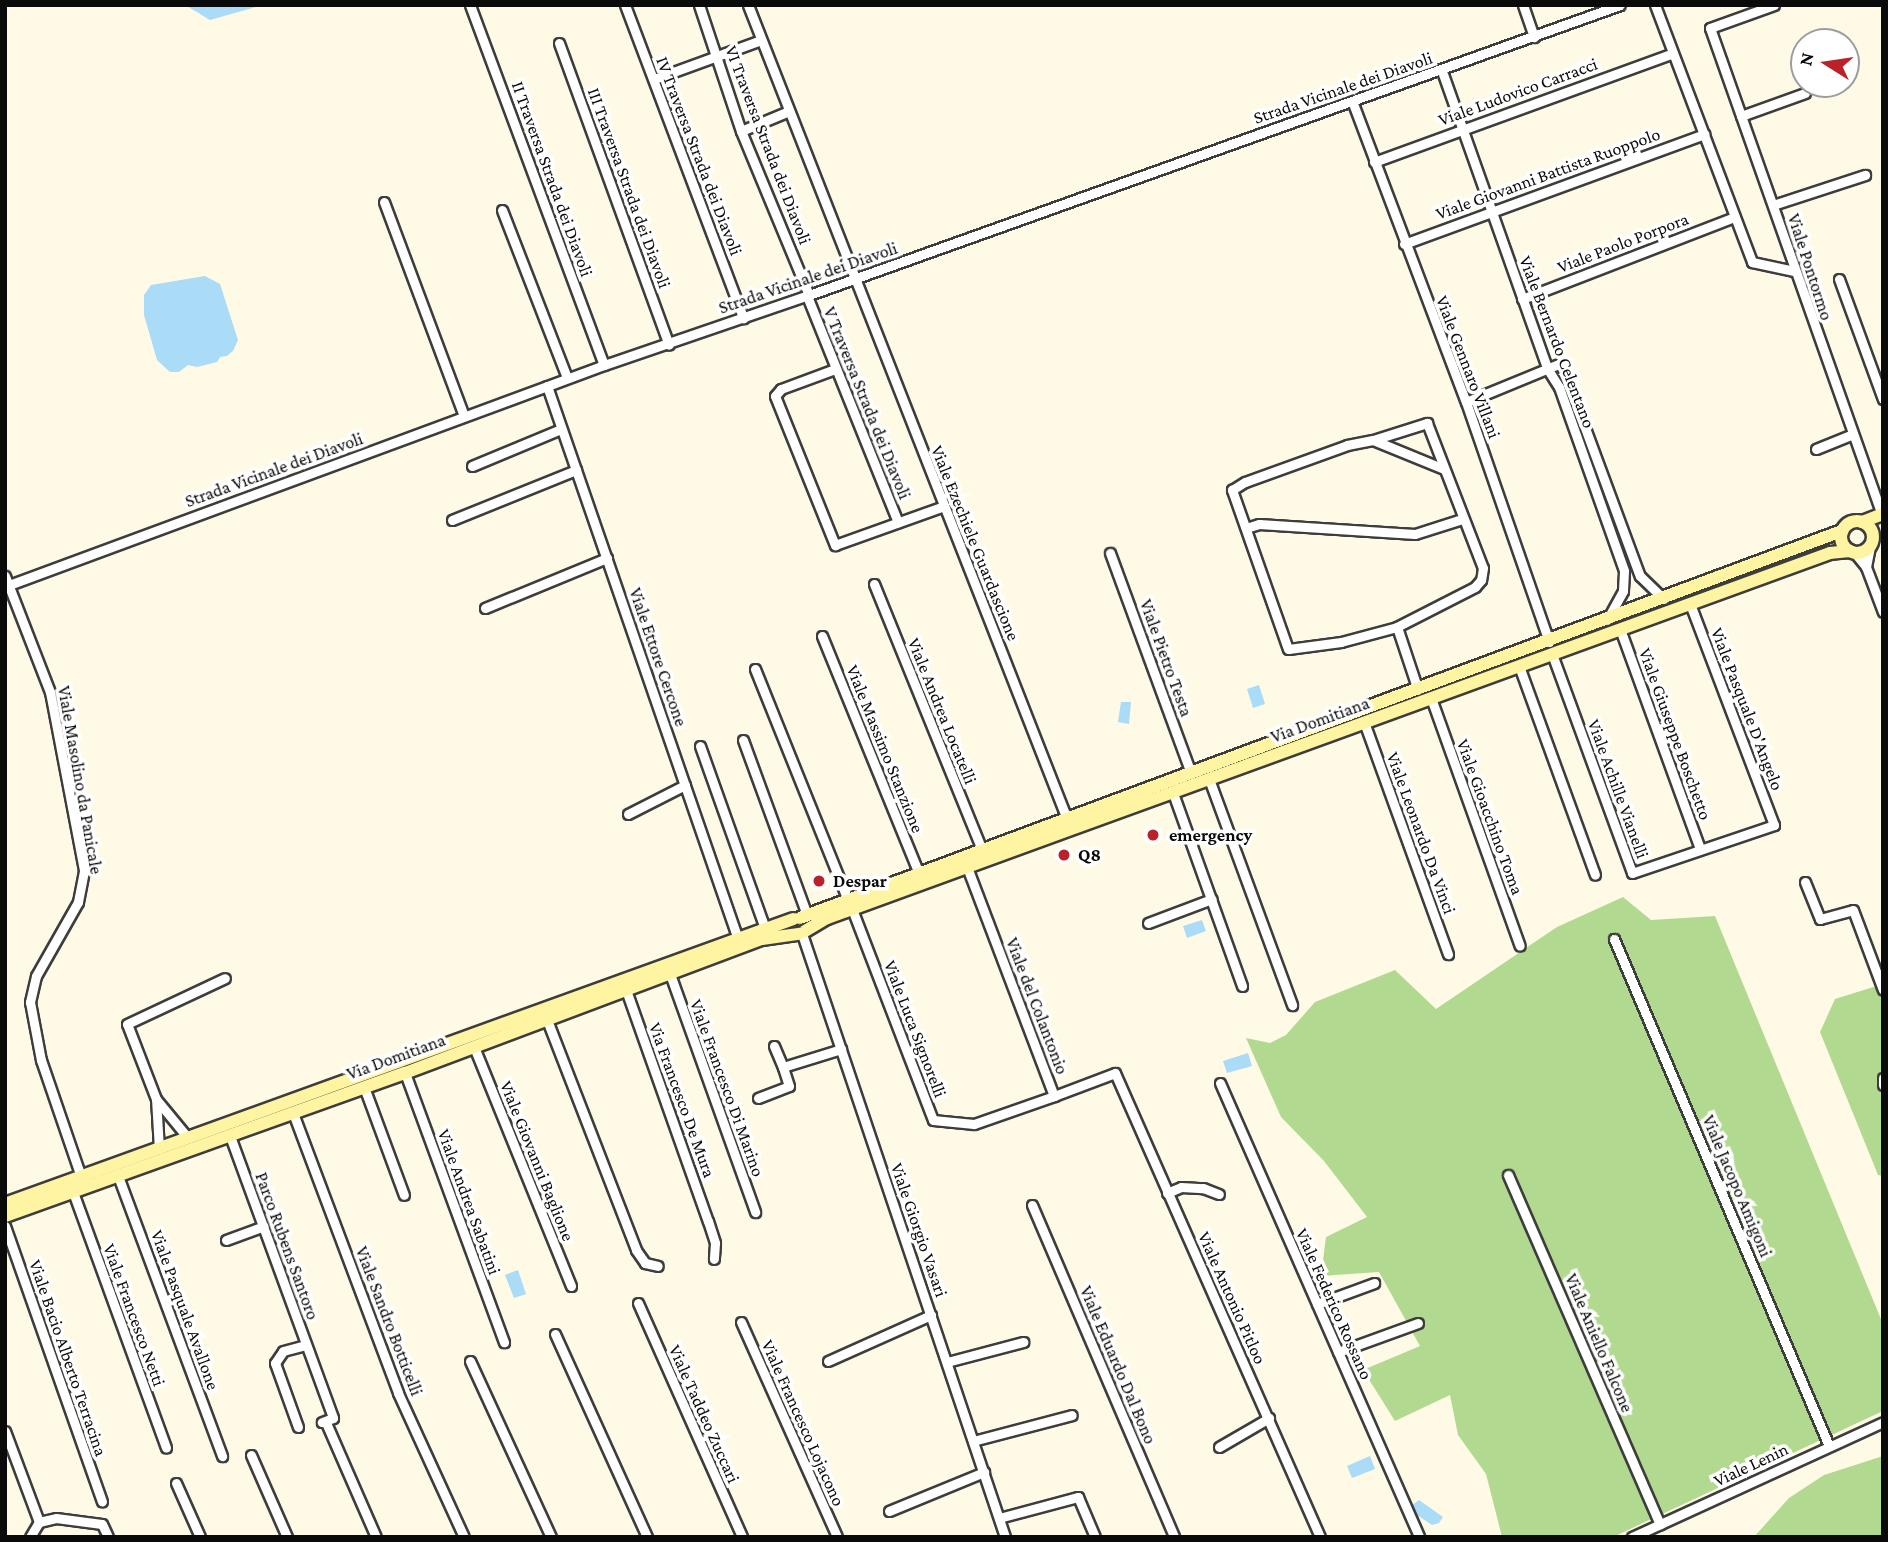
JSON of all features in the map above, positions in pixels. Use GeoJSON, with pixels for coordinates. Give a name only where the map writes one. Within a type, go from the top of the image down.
{"type":"FeatureCollection","features":[{"type":"Feature","properties":{"kind":"main road"},"geometry":{"type":"LineString","coordinates":[[1862,522],[1869,527],[1875,539],[1861,552],[1852,552],[1843,545],[1842,531],[1852,522],[1862,522],[1882,515]]}},
{"type":"Feature","properties":{"kind":"main road","name":"Via Domitiana"},"geometry":{"type":"LineString","coordinates":[[5,1204],[765,929],[967,867],[1173,793],[1519,666],[1607,620],[1842,531]]}},
{"type":"Feature","properties":{"kind":"main road","name":"Via Domitiana"},"geometry":{"type":"LineString","coordinates":[[5,1216],[405,1073],[762,939],[802,933],[850,904],[919,874],[1418,690],[1620,629],[1830,553],[1852,552]]}},
{"type":"Feature","properties":{"kind":"main road"},"geometry":{"type":"LineString","coordinates":[[800,917],[806,922],[802,933]]}},
{"type":"Feature","properties":{"kind":"street","name":"II Traversa Strada dei Diavoli"},"geometry":{"type":"LineString","coordinates":[[470,5],[604,365]]}},
{"type":"Feature","properties":{"kind":"street","name":"IV Traversa Strada dei Diavoli"},"geometry":{"type":"LineString","coordinates":[[625,5],[743,318]]}},
{"type":"Feature","properties":{"kind":"street","name":"VI Traversa Strada dei Diavoli"},"geometry":{"type":"LineString","coordinates":[[699,5],[741,131],[808,296]]}},
{"type":"Feature","properties":{"kind":"street","name":"Viale Ezechiele Guardascione"},"geometry":{"type":"LineString","coordinates":[[748,5],[1067,819]]}},
{"type":"Feature","properties":{"kind":"street"},"geometry":{"type":"LineString","coordinates":[[1523,5],[1534,37]]}},
{"type":"Feature","properties":{"kind":"street","name":"Strada Vicinale dei Diavoli"},"geometry":{"type":"LineString","coordinates":[[7,581],[567,378],[808,296],[1620,5]]}},
{"type":"Feature","properties":{"kind":"street"},"geometry":{"type":"LineString","coordinates":[[1655,5],[1752,262],[1794,271]]}},
{"type":"Feature","properties":{"kind":"street","name":"Viale Pontormo"},"geometry":{"type":"LineString","coordinates":[[1774,5],[1710,28],[1882,515]]}},
{"type":"Feature","properties":{"kind":"street"},"geometry":{"type":"LineString","coordinates":[[654,79],[761,40]]}},
{"type":"Feature","properties":{"kind":"street","name":"III Traversa Strada dei Diavoli"},"geometry":{"type":"LineString","coordinates":[[559,43],[669,345]]}},
{"type":"Feature","properties":{"kind":"street","name":"Viale Ludovico Carracci"},"geometry":{"type":"LineString","coordinates":[[1374,162],[1673,53]]}},
{"type":"Feature","properties":{"kind":"street","name":"Viale Bernardo Celentano"},"geometry":{"type":"LineString","coordinates":[[1443,74],[1547,369],[1559,387],[1623,571],[1623,591],[1607,620]]}},
{"type":"Feature","properties":{"kind":"street"},"geometry":{"type":"LineString","coordinates":[[1741,116],[1791,98]]}},
{"type":"Feature","properties":{"kind":"street","name":"Viale Gennaro Villani"},"geometry":{"type":"LineString","coordinates":[[1354,106],[1466,402],[1550,648]]}},
{"type":"Feature","properties":{"kind":"street"},"geometry":{"type":"LineString","coordinates":[[741,131],[789,111]]}},
{"type":"Feature","properties":{"kind":"street","name":"Viale Giovanni Battista Ruoppolo"},"geometry":{"type":"LineString","coordinates":[[1404,244],[1703,134]]}},
{"type":"Feature","properties":{"kind":"street"},"geometry":{"type":"LineString","coordinates":[[1773,205],[1865,175]]}},
{"type":"Feature","properties":{"kind":"street"},"geometry":{"type":"LineString","coordinates":[[384,202],[464,416]]}},
{"type":"Feature","properties":{"kind":"street"},"geometry":{"type":"LineString","coordinates":[[502,210],[567,378]]}},
{"type":"Feature","properties":{"kind":"street","name":"Viale Paolo Porpora"},"geometry":{"type":"LineString","coordinates":[[1522,299],[1735,217]]}},
{"type":"Feature","properties":{"kind":"street"},"geometry":{"type":"LineString","coordinates":[[1839,279],[1883,399]]}},
{"type":"Feature","properties":{"kind":"street","name":"V Traversa Strada dei Diavoli"},"geometry":{"type":"LineString","coordinates":[[808,296],[898,522]]}},
{"type":"Feature","properties":{"kind":"street","name":"Viale Bernardo Celentano"},"geometry":{"type":"LineString","coordinates":[[1547,369],[1561,363],[1640,576],[1664,599]]}},
{"type":"Feature","properties":{"kind":"street"},"geometry":{"type":"LineString","coordinates":[[835,369],[781,389],[775,396],[835,545],[944,506]]}},
{"type":"Feature","properties":{"kind":"street"},"geometry":{"type":"LineString","coordinates":[[1466,402],[1547,369]]}},
{"type":"Feature","properties":{"kind":"street","name":"Viale Ettore Cercone"},"geometry":{"type":"LineString","coordinates":[[547,386],[738,939]]}},
{"type":"Feature","properties":{"kind":"street"},"geometry":{"type":"LineString","coordinates":[[1427,423],[1444,469],[1483,568],[1481,580],[1475,587],[1397,627],[1341,642],[1288,649],[1232,490],[1235,486],[1347,445],[1427,423]]}},
{"type":"Feature","properties":{"kind":"street"},"geometry":{"type":"LineString","coordinates":[[472,466],[561,429]]}},
{"type":"Feature","properties":{"kind":"street"},"geometry":{"type":"LineString","coordinates":[[1816,449],[1853,434]]}},
{"type":"Feature","properties":{"kind":"street"},"geometry":{"type":"LineString","coordinates":[[1373,440],[1444,469]]}},
{"type":"Feature","properties":{"kind":"street"},"geometry":{"type":"LineString","coordinates":[[452,520],[576,470]]}},
{"type":"Feature","properties":{"kind":"street"},"geometry":{"type":"LineString","coordinates":[[1245,528],[1259,524],[1415,534],[1462,519]]}},
{"type":"Feature","properties":{"kind":"street"},"geometry":{"type":"LineString","coordinates":[[1866,567],[1875,539]]}},
{"type":"Feature","properties":{"kind":"street"},"geometry":{"type":"LineString","coordinates":[[1852,552],[1866,567],[1883,612]]}},
{"type":"Feature","properties":{"kind":"street","name":"Viale Pietro Testa"},"geometry":{"type":"LineString","coordinates":[[1110,554],[1191,773]]}},
{"type":"Feature","properties":{"kind":"street"},"geometry":{"type":"LineString","coordinates":[[485,608],[607,558]]}},
{"type":"Feature","properties":{"kind":"street","name":"Viale Masolino da Panicale"},"geometry":{"type":"LineString","coordinates":[[7,581],[50,692],[84,871],[78,902],[36,976],[30,1002],[41,1060],[81,1177]]}},
{"type":"Feature","properties":{"kind":"street","name":"Viale Andrea Locatelli"},"geometry":{"type":"LineString","coordinates":[[874,584],[982,850]]}},
{"type":"Feature","properties":{"kind":"street","name":"Viale Pasquale D'Angelo"},"geometry":{"type":"LineString","coordinates":[[1690,604],[1774,825]]}},
{"type":"Feature","properties":{"kind":"street"},"geometry":{"type":"LineString","coordinates":[[1397,627],[1418,690]]}},
{"type":"Feature","properties":{"kind":"street","name":"Viale Giuseppe Boschetto"},"geometry":{"type":"LineString","coordinates":[[1620,629],[1700,849]]}},
{"type":"Feature","properties":{"kind":"street","name":"Viale Massimo Stanzione"},"geometry":{"type":"LineString","coordinates":[[822,636],[919,874]]}},
{"type":"Feature","properties":{"kind":"street","name":"Viale Achille Vianelli"},"geometry":{"type":"LineString","coordinates":[[1550,648],[1632,873],[1774,825]]}},
{"type":"Feature","properties":{"kind":"street"},"geometry":{"type":"LineString","coordinates":[[1519,666],[1595,875]]}},
{"type":"Feature","properties":{"kind":"street"},"geometry":{"type":"LineString","coordinates":[[755,669],[850,904]]}},
{"type":"Feature","properties":{"kind":"street","name":"Viale Gioacchino Toma"},"geometry":{"type":"LineString","coordinates":[[1431,698],[1520,946]]}},
{"type":"Feature","properties":{"kind":"street","name":"Viale Leonardo Da Vinci"},"geometry":{"type":"LineString","coordinates":[[1364,722],[1448,954]]}},
{"type":"Feature","properties":{"kind":"street"},"geometry":{"type":"LineString","coordinates":[[743,740],[800,917]]}},
{"type":"Feature","properties":{"kind":"street"},"geometry":{"type":"LineString","coordinates":[[699,746],[765,929]]}},
{"type":"Feature","properties":{"kind":"street"},"geometry":{"type":"LineString","coordinates":[[1209,779],[1292,1005]]}},
{"type":"Feature","properties":{"kind":"street"},"geometry":{"type":"LineString","coordinates":[[628,814],[685,785]]}},
{"type":"Feature","properties":{"kind":"street"},"geometry":{"type":"LineString","coordinates":[[1173,793],[1242,986]]}},
{"type":"Feature","properties":{"kind":"street","name":"Viale del Colantonio"},"geometry":{"type":"LineString","coordinates":[[967,867],[1054,1096],[1115,1073]]}},
{"type":"Feature","properties":{"kind":"street"},"geometry":{"type":"LineString","coordinates":[[1805,882],[1820,919],[1853,910],[1883,990]]}},
{"type":"Feature","properties":{"kind":"street"},"geometry":{"type":"LineString","coordinates":[[1148,923],[1212,899]]}},
{"type":"Feature","properties":{"kind":"street","name":"Viale Luca Signorelli"},"geometry":{"type":"LineString","coordinates":[[850,904],[933,1120],[974,1124],[1054,1096]]}},
{"type":"Feature","properties":{"kind":"street","name":"Viale Giorgio Vasari"},"geometry":{"type":"LineString","coordinates":[[802,933],[1005,1537]]}},
{"type":"Feature","properties":{"kind":"street","name":"Viale Jacopo Amigoni"},"geometry":{"type":"LineString","coordinates":[[1614,939],[1829,1446]]}},
{"type":"Feature","properties":{"kind":"street","name":"Viale Francesco Di Marino"},"geometry":{"type":"LineString","coordinates":[[670,974],[755,1212]]}},
{"type":"Feature","properties":{"kind":"street"},"geometry":{"type":"LineString","coordinates":[[159,1149],[156,1099],[127,1024],[225,978]]}},
{"type":"Feature","properties":{"kind":"street","name":"Via Francesco De Mura"},"geometry":{"type":"LineString","coordinates":[[626,990],[708,1221],[715,1243],[714,1259]]}},
{"type":"Feature","properties":{"kind":"street"},"geometry":{"type":"LineString","coordinates":[[547,1020],[636,1250],[645,1264],[658,1266]]}},
{"type":"Feature","properties":{"kind":"street"},"geometry":{"type":"LineString","coordinates":[[758,1098],[789,1086],[774,1046]]}},
{"type":"Feature","properties":{"kind":"street","name":"Viale Giovanni Baglione"},"geometry":{"type":"LineString","coordinates":[[474,1047],[571,1286]]}},
{"type":"Feature","properties":{"kind":"street"},"geometry":{"type":"LineString","coordinates":[[783,1067],[841,1049]]}},
{"type":"Feature","properties":{"kind":"street","name":"Viale Andrea Sabatini"},"geometry":{"type":"LineString","coordinates":[[405,1073],[505,1342]]}},
{"type":"Feature","properties":{"kind":"street","name":"Viale Antonio Pitloo"},"geometry":{"type":"LineString","coordinates":[[1115,1073],[1320,1537]]}},
{"type":"Feature","properties":{"kind":"street"},"geometry":{"type":"LineString","coordinates":[[1883,1079],[1883,1085]]}},
{"type":"Feature","properties":{"kind":"street","name":"Viale Federico Rossano"},"geometry":{"type":"LineString","coordinates":[[1220,1083],[1419,1537]]}},
{"type":"Feature","properties":{"kind":"street"},"geometry":{"type":"LineString","coordinates":[[364,1087],[404,1195]]}},
{"type":"Feature","properties":{"kind":"street"},"geometry":{"type":"LineString","coordinates":[[156,1099],[188,1138]]}},
{"type":"Feature","properties":{"kind":"street","name":"Viale Sandro Botticelli"},"geometry":{"type":"LineString","coordinates":[[293,1113],[398,1393],[464,1537]]}},
{"type":"Feature","properties":{"kind":"street","name":"Parco Rubens Santoro"},"geometry":{"type":"LineString","coordinates":[[230,1136],[306,1345],[283,1351],[275,1363],[298,1427]]}},
{"type":"Feature","properties":{"kind":"street","name":"Viale Aniello Falcone"},"geometry":{"type":"LineString","coordinates":[[1508,1175],[1660,1524]]}},
{"type":"Feature","properties":{"kind":"street","name":"Viale Pasquale Avallone"},"geometry":{"type":"LineString","coordinates":[[118,1176],[222,1456]]}},
{"type":"Feature","properties":{"kind":"street"},"geometry":{"type":"LineString","coordinates":[[1167,1193],[1181,1187],[1203,1188],[1219,1194]]}},
{"type":"Feature","properties":{"kind":"street","name":"Viale Francesco Netti"},"geometry":{"type":"LineString","coordinates":[[73,1192],[166,1448]]}},
{"type":"Feature","properties":{"kind":"street","name":"Viale Eduardo Dal Bono"},"geometry":{"type":"LineString","coordinates":[[1032,1205],[1174,1537]]}},
{"type":"Feature","properties":{"kind":"street","name":"Viale Bacio Alberto Terracina"},"geometry":{"type":"LineString","coordinates":[[5,1226],[102,1500]]}},
{"type":"Feature","properties":{"kind":"street"},"geometry":{"type":"LineString","coordinates":[[226,1240],[264,1226]]}},
{"type":"Feature","properties":{"kind":"street"},"geometry":{"type":"LineString","coordinates":[[1317,1304],[1374,1283]]}},
{"type":"Feature","properties":{"kind":"street","name":"Viale Taddeo Zuccari"},"geometry":{"type":"LineString","coordinates":[[638,1303],[742,1537]]}},
{"type":"Feature","properties":{"kind":"street"},"geometry":{"type":"LineString","coordinates":[[828,1361],[931,1315]]}},
{"type":"Feature","properties":{"kind":"street","name":"Viale Francesco Lojacono"},"geometry":{"type":"LineString","coordinates":[[741,1322],[837,1537]]}},
{"type":"Feature","properties":{"kind":"street"},"geometry":{"type":"LineString","coordinates":[[1338,1352],[1418,1323]]}},
{"type":"Feature","properties":{"kind":"street"},"geometry":{"type":"LineString","coordinates":[[555,1334],[647,1537]]}},
{"type":"Feature","properties":{"kind":"street"},"geometry":{"type":"LineString","coordinates":[[947,1362],[1023,1342]]}},
{"type":"Feature","properties":{"kind":"street"},"geometry":{"type":"LineString","coordinates":[[306,1345],[333,1418],[324,1424],[376,1537]]}},
{"type":"Feature","properties":{"kind":"street"},"geometry":{"type":"LineString","coordinates":[[470,1361],[551,1537]]}},
{"type":"Feature","properties":{"kind":"street"},"geometry":{"type":"LineString","coordinates":[[973,1440],[1072,1415]]}},
{"type":"Feature","properties":{"kind":"street"},"geometry":{"type":"LineString","coordinates":[[1219,1447],[1269,1418]]}},
{"type":"Feature","properties":{"kind":"street","name":"Viale Lenin"},"geometry":{"type":"LineString","coordinates":[[1632,1537],[1883,1422]]}},
{"type":"Feature","properties":{"kind":"street"},"geometry":{"type":"LineString","coordinates":[[5,1431],[38,1522]]}},
{"type":"Feature","properties":{"kind":"street"},"geometry":{"type":"LineString","coordinates":[[251,1455],[287,1537]]}},
{"type":"Feature","properties":{"kind":"street"},"geometry":{"type":"LineString","coordinates":[[889,1511],[984,1472]]}},
{"type":"Feature","properties":{"kind":"street"},"geometry":{"type":"LineString","coordinates":[[176,1483],[200,1537]]}},
{"type":"Feature","properties":{"kind":"street"},"geometry":{"type":"LineString","coordinates":[[999,1518],[1079,1497],[1095,1537]]}},
{"type":"Feature","properties":{"kind":"street"},"geometry":{"type":"LineString","coordinates":[[30,1537],[38,1522],[50,1518],[102,1524],[108,1537]]}},
{"type":"Feature","properties":{"kind":"green space"},"geometry":{"type":"Polygon","coordinates":[[[1623,897],[1651,920],[1715,916],[1883,1324],[1883,1411],[1613,1537],[1502,1537],[1486,1474],[1458,1435],[1450,1395],[1395,1421],[1363,1370],[1420,1346],[1379,1272],[1321,1276],[1326,1237],[1367,1217],[1324,1161],[1281,1117],[1246,1038],[1270,1043],[1286,1035],[1315,1002],[1395,970],[1436,1009],[1557,927],[1623,897]]]}},
{"type":"Feature","properties":{"kind":"green space"},"geometry":{"type":"Polygon","coordinates":[[[1883,984],[1883,1176],[1878,1175],[1820,1032],[1835,999],[1883,984]]]}},
{"type":"Feature","properties":{"kind":"green space"},"geometry":{"type":"Polygon","coordinates":[[[1883,1456],[1883,1537],[1754,1537],[1789,1498],[1824,1475],[1883,1456]]]}},
{"type":"Feature","properties":{"kind":"water"},"geometry":{"type":"Polygon","coordinates":[[[185,5],[263,5],[210,20],[185,5]]]}},
{"type":"Feature","properties":{"kind":"water"},"geometry":{"type":"Polygon","coordinates":[[[205,276],[220,284],[238,340],[233,351],[220,357],[217,362],[197,367],[188,365],[179,372],[170,372],[157,360],[144,315],[144,295],[151,285],[205,276]]]}},
{"type":"Feature","properties":{"kind":"water"},"geometry":{"type":"Polygon","coordinates":[[[1259,685],[1265,704],[1253,708],[1247,689],[1259,685]]]}},
{"type":"Feature","properties":{"kind":"water"},"geometry":{"type":"Polygon","coordinates":[[[1121,702],[1131,702],[1129,724],[1118,722],[1121,702]]]}},
{"type":"Feature","properties":{"kind":"water"},"geometry":{"type":"Polygon","coordinates":[[[1202,920],[1206,931],[1187,938],[1183,926],[1202,920]]]}},
{"type":"Feature","properties":{"kind":"water"},"geometry":{"type":"Polygon","coordinates":[[[1248,1053],[1252,1066],[1227,1073],[1223,1061],[1248,1053]]]}},
{"type":"Feature","properties":{"kind":"water"},"geometry":{"type":"Polygon","coordinates":[[[518,1270],[526,1294],[514,1298],[505,1275],[518,1270]]]}},
{"type":"Feature","properties":{"kind":"water"},"geometry":{"type":"Polygon","coordinates":[[[1370,1456],[1375,1469],[1352,1478],[1347,1466],[1370,1456]]]}},
{"type":"Feature","properties":{"kind":"water"},"geometry":{"type":"Polygon","coordinates":[[[1419,1500],[1443,1517],[1439,1523],[1432,1525],[1414,1513],[1411,1506],[1419,1500]]]}},
{"type":"Feature","properties":{"kind":"place","name":"emergency"},"geometry":{"type":"Point","coordinates":[1153,835]}},
{"type":"Feature","properties":{"kind":"place","name":"Q8"},"geometry":{"type":"Point","coordinates":[1064,855]}},
{"type":"Feature","properties":{"kind":"place","name":"Despar"},"geometry":{"type":"Point","coordinates":[819,881]}}]}
